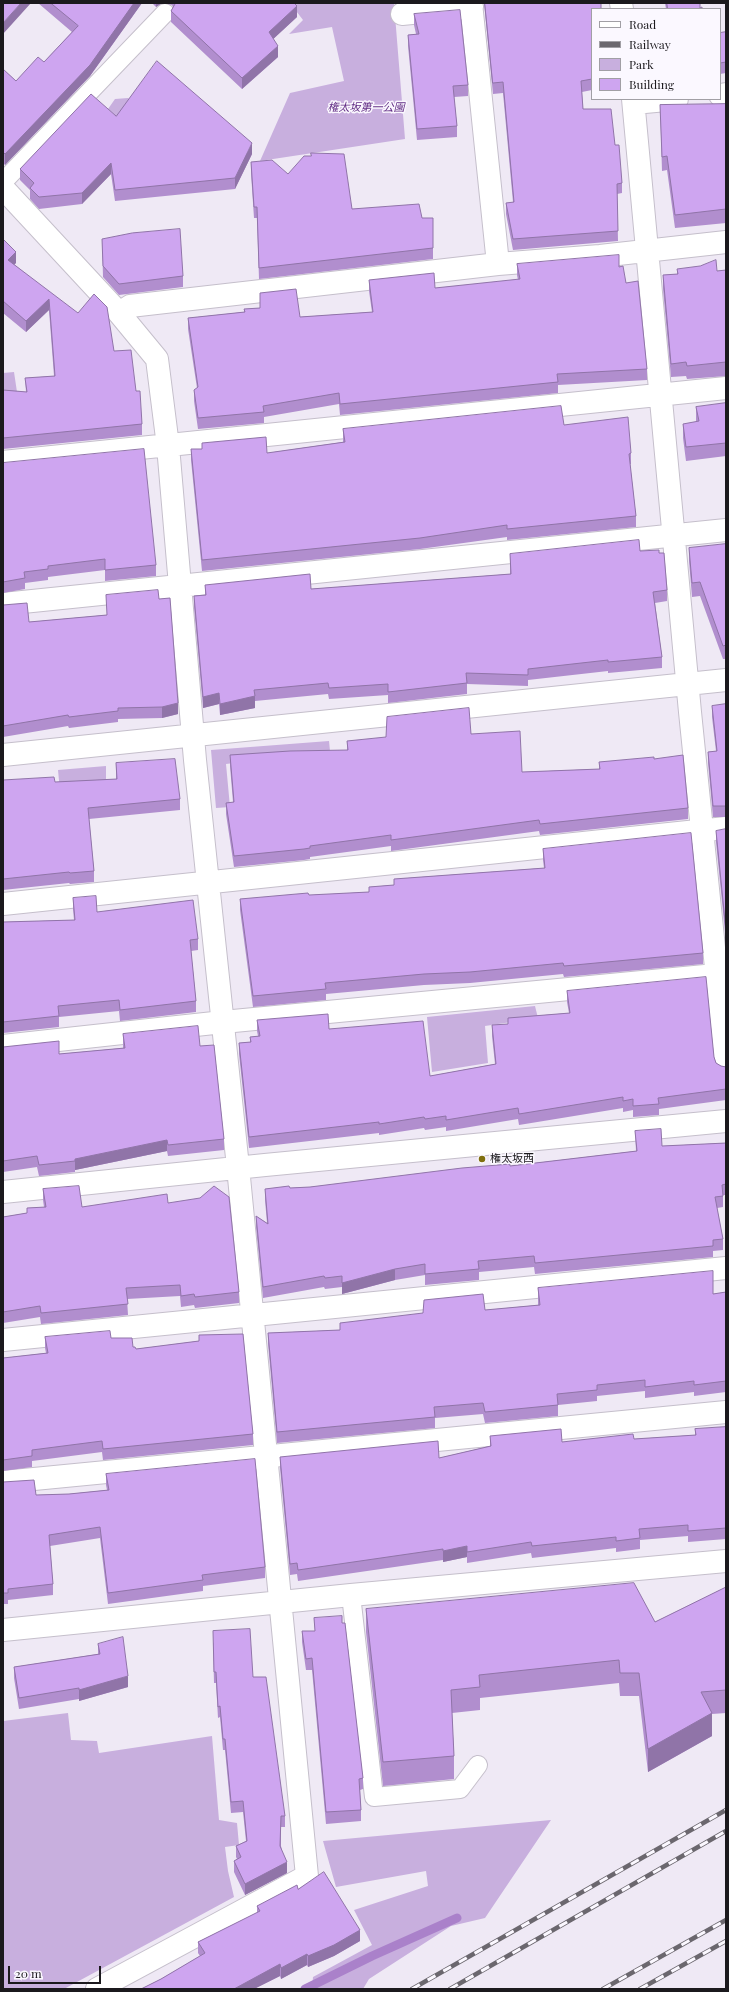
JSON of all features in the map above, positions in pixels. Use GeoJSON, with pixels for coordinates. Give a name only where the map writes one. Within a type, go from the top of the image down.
{"type":"FeatureCollection","features":[{"type":"Feature","properties":{"kind":"street"},"geometry":{"type":"LineString","coordinates":[[402,14],[472,5],[498,264]]}},
{"type":"Feature","properties":{"kind":"street"},"geometry":{"type":"LineString","coordinates":[[656,100],[634,101],[702,831],[721,974],[726,1066]]}},
{"type":"Feature","properties":{"kind":"street"},"geometry":{"type":"LineString","coordinates":[[4,190],[119,313],[157,359],[168,446],[193,734],[238,1167],[251,1314],[307,1876],[97,1989]]}},
{"type":"Feature","properties":{"kind":"street"},"geometry":{"type":"LineString","coordinates":[[119,313],[130,306],[498,264],[600,256],[726,242]]}},
{"type":"Feature","properties":{"kind":"street"},"geometry":{"type":"LineString","coordinates":[[3,462],[726,388]]}},
{"type":"Feature","properties":{"kind":"street"},"geometry":{"type":"LineString","coordinates":[[3,604],[726,530]]}},
{"type":"Feature","properties":{"kind":"street"},"geometry":{"type":"LineString","coordinates":[[3,755],[193,734],[726,680]]}},
{"type":"Feature","properties":{"kind":"street"},"geometry":{"type":"LineString","coordinates":[[3,904],[208,884],[726,828]]}},
{"type":"Feature","properties":{"kind":"street"},"geometry":{"type":"LineString","coordinates":[[3,1046],[222,1022],[721,974]]}},
{"type":"Feature","properties":{"kind":"street"},"geometry":{"type":"LineString","coordinates":[[3,1192],[238,1167],[726,1121]]}},
{"type":"Feature","properties":{"kind":"street"},"geometry":{"type":"LineString","coordinates":[[3,1340],[251,1314],[726,1268]]}},
{"type":"Feature","properties":{"kind":"street"},"geometry":{"type":"LineString","coordinates":[[3,1482],[726,1412]]}},
{"type":"Feature","properties":{"kind":"street"},"geometry":{"type":"LineString","coordinates":[[3,1630],[280,1603],[351,1594],[726,1560]]}},
{"type":"Feature","properties":{"kind":"lane"},"geometry":{"type":"LineString","coordinates":[[4,190],[165,13]]}},
{"type":"Feature","properties":{"kind":"lane"},"geometry":{"type":"LineString","coordinates":[[351,1594],[374,1797],[460,1789],[478,1764]]}},
{"type":"Feature","properties":{"kind":"green space","name":"権太坂第一公園"},"geometry":{"type":"Polygon","coordinates":[[[290,3],[394,3],[405,139],[260,161],[290,93],[344,81],[332,27],[289,34],[303,20],[290,3]]]}},
{"type":"Feature","properties":{"kind":"green space"},"geometry":{"type":"Polygon","coordinates":[[[128,98],[150,117],[137,136],[108,109],[115,99],[128,98]]]}},
{"type":"Feature","properties":{"kind":"green space"},"geometry":{"type":"Polygon","coordinates":[[[14,372],[17,392],[3,394],[3,373],[14,372]]]}},
{"type":"Feature","properties":{"kind":"green space"},"geometry":{"type":"Polygon","coordinates":[[[329,741],[330,751],[226,764],[230,807],[216,808],[211,750],[329,741]]]}},
{"type":"Feature","properties":{"kind":"green space"},"geometry":{"type":"Polygon","coordinates":[[[106,766],[106,784],[63,823],[58,770],[106,766]]]}},
{"type":"Feature","properties":{"kind":"green space"},"geometry":{"type":"Polygon","coordinates":[[[535,1006],[538,1018],[485,1026],[488,1063],[432,1072],[427,1017],[535,1006]]]}},
{"type":"Feature","properties":{"kind":"green space"},"geometry":{"type":"Polygon","coordinates":[[[68,1713],[71,1740],[97,1741],[99,1753],[212,1736],[219,1820],[237,1823],[239,1845],[225,1847],[228,1871],[234,1897],[64,1989],[3,1989],[3,1721],[68,1713]]]}},
{"type":"Feature","properties":{"kind":"green space"},"geometry":{"type":"Polygon","coordinates":[[[551,1820],[485,1918],[451,1926],[369,1979],[363,1989],[312,1989],[313,1977],[372,1945],[354,1910],[428,1886],[426,1871],[336,1887],[323,1841],[551,1820]]]}},
{"type":"Feature","properties":{"kind":"building"},"geometry":{"type":"Polygon","coordinates":[[[3,3],[21,3],[3,23],[3,3]]]}},
{"type":"Feature","properties":{"kind":"building"},"geometry":{"type":"Polygon","coordinates":[[[51,3],[134,3],[90,65],[5,154],[3,152],[3,69],[16,81],[38,57],[44,62],[78,26],[51,3]]]}},
{"type":"Feature","properties":{"kind":"building"},"geometry":{"type":"Polygon","coordinates":[[[175,3],[294,3],[297,6],[269,32],[278,46],[242,78],[171,11],[175,3]]]}},
{"type":"Feature","properties":{"kind":"building"},"geometry":{"type":"Polygon","coordinates":[[[485,3],[601,3],[601,8],[591,8],[591,79],[581,81],[583,109],[611,109],[615,145],[619,145],[622,183],[617,184],[618,231],[513,239],[506,203],[514,202],[503,82],[493,83],[485,3]]]}},
{"type":"Feature","properties":{"kind":"building"},"geometry":{"type":"Polygon","coordinates":[[[667,3],[700,3],[700,8],[668,8],[667,3]]]}},
{"type":"Feature","properties":{"kind":"building"},"geometry":{"type":"Polygon","coordinates":[[[460,10],[468,85],[453,86],[457,126],[417,129],[408,35],[419,34],[414,14],[460,10]]]}},
{"type":"Feature","properties":{"kind":"building"},"geometry":{"type":"Polygon","coordinates":[[[726,32],[726,62],[721,63],[721,33],[726,32]]]}},
{"type":"Feature","properties":{"kind":"building"},"geometry":{"type":"Polygon","coordinates":[[[157,61],[252,143],[235,178],[115,190],[111,163],[82,193],[39,197],[30,188],[34,183],[20,169],[91,94],[116,116],[157,61]]]}},
{"type":"Feature","properties":{"kind":"building"},"geometry":{"type":"Polygon","coordinates":[[[726,104],[726,209],[675,215],[667,156],[662,157],[660,105],[726,104]]]}},
{"type":"Feature","properties":{"kind":"building"},"geometry":{"type":"Polygon","coordinates":[[[311,153],[344,154],[352,209],[419,204],[422,218],[433,218],[433,248],[259,268],[257,207],[254,207],[251,162],[272,160],[288,174],[304,156],[311,156],[311,153]]]}},
{"type":"Feature","properties":{"kind":"building"},"geometry":{"type":"Polygon","coordinates":[[[180,229],[183,276],[119,284],[103,266],[102,239],[132,233],[180,229]]]}},
{"type":"Feature","properties":{"kind":"building"},"geometry":{"type":"Polygon","coordinates":[[[3,239],[16,252],[8,260],[78,313],[94,294],[107,307],[114,351],[131,350],[136,391],[140,391],[142,424],[3,438],[3,390],[27,392],[25,378],[55,376],[49,299],[26,321],[3,301],[3,239]]]}},
{"type":"Feature","properties":{"kind":"building"},"geometry":{"type":"Polygon","coordinates":[[[619,255],[619,267],[623,266],[626,283],[638,281],[647,369],[557,374],[558,382],[340,404],[339,393],[263,406],[264,412],[198,418],[194,390],[198,387],[188,318],[245,312],[244,309],[260,308],[260,293],[296,289],[300,317],[373,312],[369,280],[434,273],[435,288],[520,279],[517,264],[619,255]]]}},
{"type":"Feature","properties":{"kind":"building"},"geometry":{"type":"Polygon","coordinates":[[[716,260],[717,271],[726,270],[726,362],[687,366],[686,362],[671,364],[663,275],[678,274],[677,269],[700,266],[716,260]]]}},
{"type":"Feature","properties":{"kind":"building"},"geometry":{"type":"Polygon","coordinates":[[[726,403],[726,443],[686,447],[683,424],[699,421],[696,407],[726,403]]]}},
{"type":"Feature","properties":{"kind":"building"},"geometry":{"type":"Polygon","coordinates":[[[561,406],[564,425],[628,417],[631,453],[629,454],[636,516],[507,529],[507,525],[420,538],[202,560],[191,449],[202,449],[202,443],[266,437],[267,453],[345,442],[343,429],[561,406]]]}},
{"type":"Feature","properties":{"kind":"building"},"geometry":{"type":"Polygon","coordinates":[[[144,449],[156,565],[105,570],[105,559],[48,566],[48,569],[24,572],[25,578],[3,582],[3,463],[144,449]]]}},
{"type":"Feature","properties":{"kind":"building"},"geometry":{"type":"Polygon","coordinates":[[[639,540],[640,551],[659,550],[659,553],[664,553],[667,590],[653,592],[662,657],[608,662],[608,660],[528,669],[528,675],[466,673],[467,683],[388,692],[388,684],[329,688],[328,683],[254,690],[255,696],[220,704],[219,693],[203,697],[194,596],[206,595],[205,585],[310,574],[311,589],[511,574],[510,554],[639,540]]]}},
{"type":"Feature","properties":{"kind":"building"},"geometry":{"type":"Polygon","coordinates":[[[726,544],[726,645],[723,646],[700,582],[692,583],[689,548],[726,544]]]}},
{"type":"Feature","properties":{"kind":"building"},"geometry":{"type":"Polygon","coordinates":[[[158,590],[159,599],[170,598],[178,703],[162,707],[118,708],[118,711],[69,717],[68,715],[3,726],[3,605],[27,603],[29,622],[107,615],[106,595],[158,590]]]}},
{"type":"Feature","properties":{"kind":"building"},"geometry":{"type":"Polygon","coordinates":[[[726,704],[726,806],[713,806],[708,752],[717,751],[712,706],[726,704]]]}},
{"type":"Feature","properties":{"kind":"building"},"geometry":{"type":"Polygon","coordinates":[[[469,708],[471,734],[520,731],[522,772],[600,769],[599,762],[654,757],[654,759],[683,755],[688,808],[540,824],[539,820],[391,840],[391,835],[310,846],[310,848],[304,849],[234,856],[226,803],[234,802],[230,755],[290,751],[348,750],[347,741],[386,737],[387,717],[469,708]]]}},
{"type":"Feature","properties":{"kind":"building"},"geometry":{"type":"Polygon","coordinates":[[[175,759],[180,799],[88,808],[94,871],[3,879],[3,780],[54,777],[55,782],[117,779],[116,763],[175,759]]]}},
{"type":"Feature","properties":{"kind":"building"},"geometry":{"type":"Polygon","coordinates":[[[726,829],[726,931],[716,831],[726,829]]]}},
{"type":"Feature","properties":{"kind":"building"},"geometry":{"type":"Polygon","coordinates":[[[691,833],[703,953],[564,966],[563,963],[325,983],[326,989],[253,996],[240,899],[308,893],[309,895],[369,892],[369,887],[394,885],[394,879],[545,868],[543,849],[691,833]]]}},
{"type":"Feature","properties":{"kind":"building"},"geometry":{"type":"Polygon","coordinates":[[[96,896],[97,912],[193,900],[198,939],[190,940],[196,1001],[120,1010],[119,1000],[58,1006],[59,1016],[3,1022],[3,922],[75,920],[73,898],[96,896]]]}},
{"type":"Feature","properties":{"kind":"building"},"geometry":{"type":"Polygon","coordinates":[[[706,977],[714,1057],[716,1063],[726,1067],[726,1089],[658,1098],[659,1104],[633,1106],[633,1099],[623,1101],[623,1097],[519,1114],[518,1108],[446,1120],[446,1116],[425,1119],[424,1117],[379,1124],[379,1122],[249,1137],[239,1043],[251,1042],[250,1037],[260,1036],[257,1020],[328,1014],[329,1029],[423,1021],[430,1076],[496,1064],[492,1025],[508,1024],[508,1018],[570,1013],[567,991],[706,977]]]}},
{"type":"Feature","properties":{"kind":"building"},"geometry":{"type":"Polygon","coordinates":[[[198,1026],[200,1046],[214,1045],[224,1139],[168,1145],[167,1140],[75,1159],[75,1161],[39,1165],[37,1156],[3,1161],[3,1047],[59,1041],[59,1054],[125,1048],[123,1034],[198,1026]]]}},
{"type":"Feature","properties":{"kind":"building"},"geometry":{"type":"Polygon","coordinates":[[[661,1129],[662,1146],[726,1143],[726,1184],[722,1185],[723,1196],[715,1197],[723,1239],[713,1240],[713,1246],[535,1263],[534,1256],[478,1261],[479,1269],[425,1274],[425,1264],[395,1269],[342,1283],[342,1276],[325,1278],[324,1276],[263,1287],[256,1216],[268,1224],[265,1189],[289,1186],[290,1188],[310,1187],[462,1168],[510,1164],[510,1166],[637,1151],[635,1131],[661,1129]]]}},
{"type":"Feature","properties":{"kind":"building"},"geometry":{"type":"Polygon","coordinates":[[[79,1186],[82,1207],[167,1194],[168,1203],[200,1198],[214,1186],[229,1197],[239,1292],[195,1297],[194,1294],[181,1296],[180,1285],[126,1288],[128,1304],[41,1313],[40,1306],[3,1312],[3,1217],[27,1213],[27,1208],[46,1207],[43,1189],[79,1186]]]}},
{"type":"Feature","properties":{"kind":"building"},"geometry":{"type":"Polygon","coordinates":[[[713,1271],[713,1294],[726,1292],[726,1381],[694,1385],[694,1381],[645,1387],[645,1380],[597,1385],[597,1390],[557,1394],[558,1405],[485,1412],[483,1403],[434,1407],[435,1417],[277,1432],[268,1333],[340,1330],[340,1323],[423,1313],[424,1300],[483,1294],[485,1310],[540,1305],[538,1288],[713,1271]]]}},
{"type":"Feature","properties":{"kind":"building"},"geometry":{"type":"Polygon","coordinates":[[[110,1331],[111,1338],[132,1338],[133,1347],[136,1349],[199,1341],[199,1335],[243,1334],[253,1434],[103,1449],[102,1441],[32,1450],[32,1456],[3,1460],[3,1358],[48,1353],[45,1337],[110,1331]]]}},
{"type":"Feature","properties":{"kind":"building"},"geometry":{"type":"Polygon","coordinates":[[[726,1427],[726,1528],[688,1531],[688,1525],[639,1529],[640,1538],[616,1541],[616,1537],[532,1546],[531,1542],[467,1552],[467,1546],[443,1551],[443,1549],[298,1570],[297,1563],[290,1564],[280,1457],[438,1441],[439,1458],[491,1446],[490,1436],[561,1429],[562,1442],[633,1434],[634,1439],[696,1435],[695,1429],[726,1427]]]}},
{"type":"Feature","properties":{"kind":"building"},"geometry":{"type":"Polygon","coordinates":[[[255,1459],[265,1567],[202,1575],[203,1580],[108,1593],[100,1527],[49,1535],[53,1584],[8,1589],[8,1593],[3,1593],[3,1482],[34,1480],[36,1495],[69,1494],[109,1490],[106,1474],[255,1459]]]}},
{"type":"Feature","properties":{"kind":"building"},"geometry":{"type":"Polygon","coordinates":[[[634,1583],[655,1622],[726,1587],[726,1690],[701,1692],[712,1713],[648,1749],[639,1673],[620,1673],[619,1660],[479,1675],[480,1687],[451,1690],[454,1756],[383,1762],[366,1609],[634,1583]]]}},
{"type":"Feature","properties":{"kind":"building"},"geometry":{"type":"Polygon","coordinates":[[[342,1616],[342,1623],[345,1623],[363,1778],[359,1779],[361,1810],[326,1812],[312,1658],[306,1659],[302,1631],[315,1631],[314,1618],[342,1616]]]}},
{"type":"Feature","properties":{"kind":"building"},"geometry":{"type":"Polygon","coordinates":[[[250,1629],[253,1677],[266,1677],[285,1816],[281,1816],[280,1846],[287,1862],[245,1884],[234,1861],[241,1857],[236,1846],[247,1841],[243,1801],[231,1802],[225,1739],[223,1739],[220,1706],[218,1707],[216,1672],[214,1672],[213,1631],[250,1629]]]}},
{"type":"Feature","properties":{"kind":"building"},"geometry":{"type":"Polygon","coordinates":[[[123,1637],[128,1676],[79,1690],[79,1688],[19,1698],[14,1667],[100,1654],[98,1644],[123,1637]]]}},
{"type":"Feature","properties":{"kind":"building"},"geometry":{"type":"Polygon","coordinates":[[[324,1872],[360,1930],[334,1945],[308,1956],[307,1954],[281,1968],[280,1964],[234,1989],[141,1989],[205,1953],[198,1942],[260,1911],[257,1906],[297,1885],[298,1889],[324,1872]]]}},
{"type":"Feature","properties":{"kind":"waterway"},"geometry":{"type":"LineString","coordinates":[[305,1989],[372,1956],[457,1918]]}},
{"type":"Feature","properties":{"kind":"railway"},"geometry":{"type":"LineString","coordinates":[[412,1989],[726,1810]]}},
{"type":"Feature","properties":{"kind":"railway"},"geometry":{"type":"LineString","coordinates":[[450,1989],[726,1831]]}},
{"type":"Feature","properties":{"kind":"railway"},"geometry":{"type":"LineString","coordinates":[[603,1989],[726,1920]]}},
{"type":"Feature","properties":{"kind":"railway"},"geometry":{"type":"LineString","coordinates":[[640,1989],[726,1941]]}},
{"type":"Feature","properties":{"kind":"place","name":"権太坂西"},"geometry":{"type":"Point","coordinates":[482,1159]}}]}
